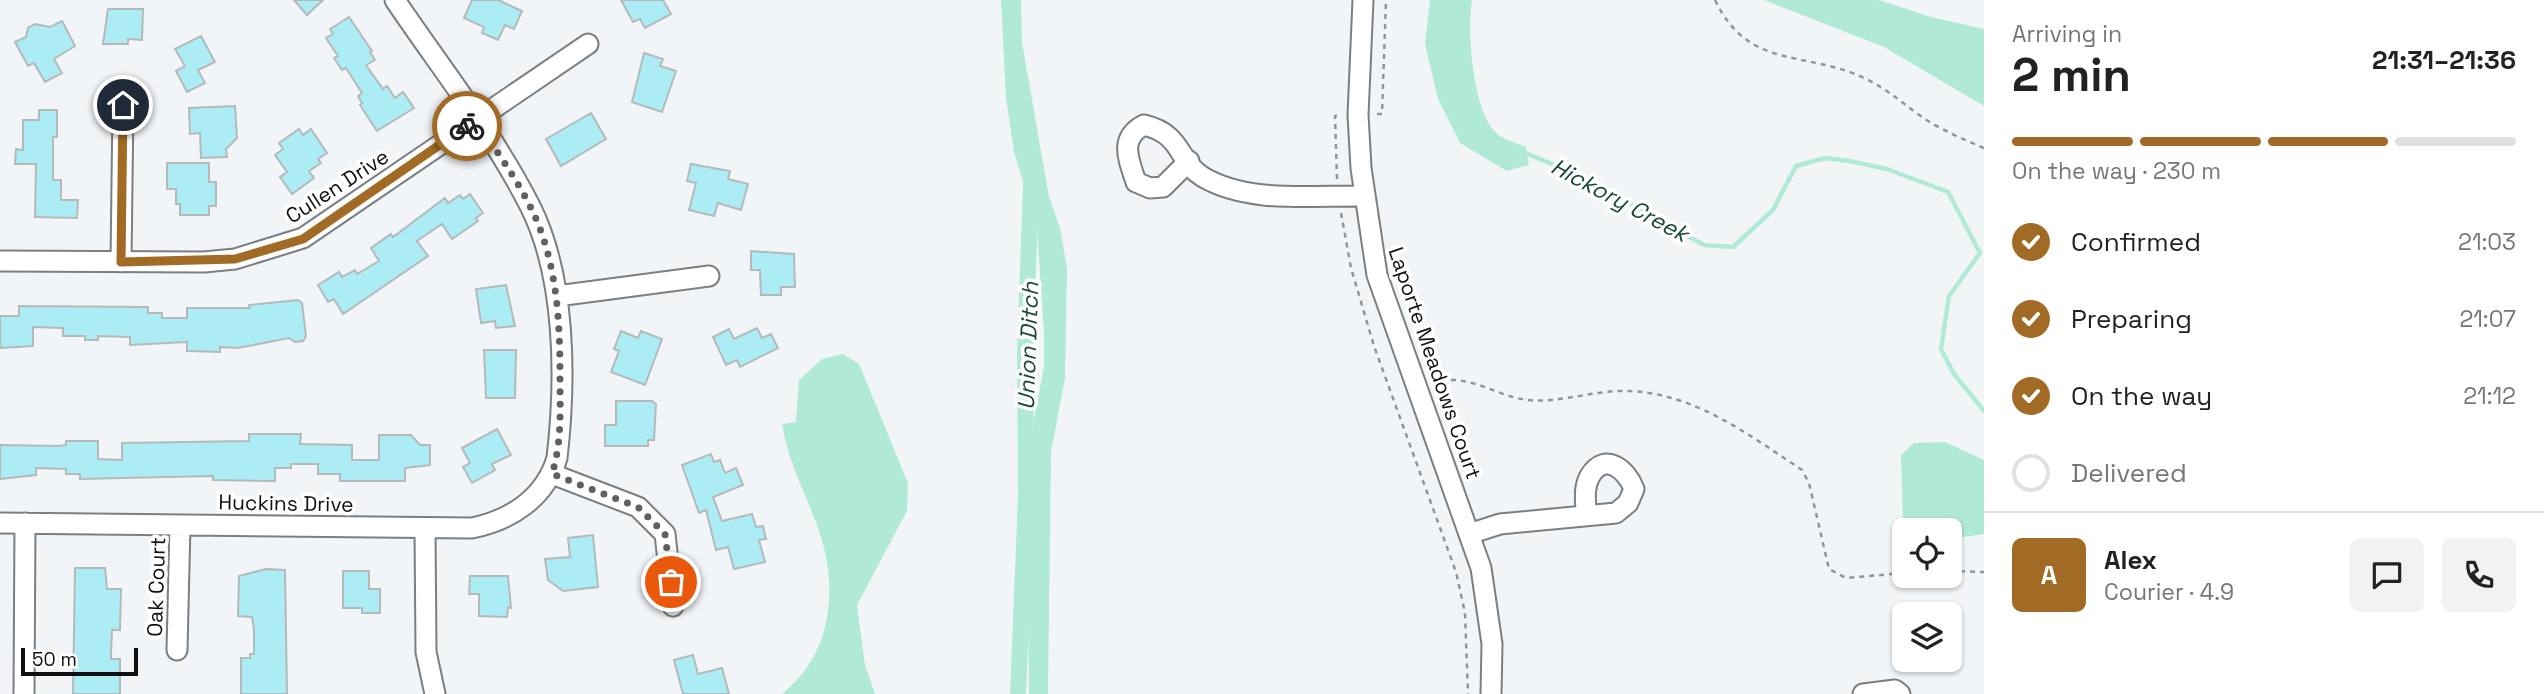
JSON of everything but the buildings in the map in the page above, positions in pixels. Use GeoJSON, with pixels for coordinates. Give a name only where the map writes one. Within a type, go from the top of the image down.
{"type":"FeatureCollection","features":[{"type":"Feature","properties":{"kind":"street"},"geometry":{"type":"LineString","coordinates":[[395,0],[476,120],[530,206],[541,232],[557,296],[560,419],[557,458],[552,474],[638,507],[665,534],[673,606]]}},
{"type":"Feature","properties":{"kind":"street","name":"Laporte Meadows Court"},"geometry":{"type":"LineString","coordinates":[[1363,0],[1358,115],[1364,196],[1377,275],[1469,534],[1489,608],[1491,694]]}},
{"type":"Feature","properties":{"kind":"street","name":"Cullen Drive"},"geometry":{"type":"LineString","coordinates":[[0,261],[235,259],[303,239],[588,44]]}},
{"type":"Feature","properties":{"kind":"street"},"geometry":{"type":"LineString","coordinates":[[121,262],[123,105]]}},
{"type":"Feature","properties":{"kind":"street"},"geometry":{"type":"LineString","coordinates":[[1189,161],[1200,175],[1229,189],[1272,194],[1364,196]]}},
{"type":"Feature","properties":{"kind":"street"},"geometry":{"type":"LineString","coordinates":[[557,296],[709,276]]}},
{"type":"Feature","properties":{"kind":"street","name":"Huckins Drive"},"geometry":{"type":"LineString","coordinates":[[0,523],[472,528],[506,518],[527,503],[552,474]]}},
{"type":"Feature","properties":{"kind":"street"},"geometry":{"type":"LineString","coordinates":[[1469,534],[1500,524],[1586,514]]}},
{"type":"Feature","properties":{"kind":"street"},"geometry":{"type":"LineString","coordinates":[[24,694],[25,523]]}},
{"type":"Feature","properties":{"kind":"street","name":"Oak Court"},"geometry":{"type":"LineString","coordinates":[[177,650],[180,525]]}},
{"type":"Feature","properties":{"kind":"street"},"geometry":{"type":"LineString","coordinates":[[425,528],[426,652],[435,694]]}},
{"type":"Feature","properties":{"kind":"street"},"geometry":{"type":"LineString","coordinates":[[1863,694],[1895,690],[1900,694]]}},
{"type":"Feature","properties":{"kind":"path"},"geometry":{"type":"LineString","coordinates":[[1715,0],[1725,22],[1758,48],[1786,59],[1827,65],[1863,77],[1898,97],[1921,116],[1984,148]]}},
{"type":"Feature","properties":{"kind":"path"},"geometry":{"type":"LineString","coordinates":[[1441,381],[1465,381],[1523,400],[1622,391],[1647,393],[1703,407],[1802,470],[1809,483],[1829,569],[1846,578],[1892,574]]}},
{"type":"Feature","properties":{"kind":"path"},"geometry":{"type":"LineString","coordinates":[[1962,571],[1984,572]]}},
{"type":"Feature","properties":{"kind":"shaded area"},"geometry":{"type":"Polygon","coordinates":[[[1001,0],[1021,0],[1022,42],[1049,197],[1060,228],[1067,268],[1065,378],[1051,452],[1048,694],[1029,694],[1027,524],[1034,419],[1044,367],[1037,228],[1014,152],[1006,98],[1001,0]]]}},
{"type":"Feature","properties":{"kind":"shaded area"},"geometry":{"type":"Polygon","coordinates":[[[1430,0],[1472,0],[1471,50],[1481,107],[1496,133],[1526,147],[1529,165],[1507,171],[1460,143],[1438,99],[1425,44],[1430,0]]]}},
{"type":"Feature","properties":{"kind":"shaded area"},"geometry":{"type":"Polygon","coordinates":[[[1764,0],[1879,0],[1931,17],[1984,29],[1984,106],[1884,47],[1764,0]]]}},
{"type":"Feature","properties":{"kind":"shaded area"},"geometry":{"type":"Polygon","coordinates":[[[843,354],[859,364],[908,483],[907,511],[857,605],[865,665],[875,694],[782,694],[799,678],[812,660],[821,640],[827,619],[829,575],[819,531],[793,465],[782,424],[796,422],[799,380],[822,359],[843,354]]]}},
{"type":"Feature","properties":{"kind":"shaded area"},"geometry":{"type":"Polygon","coordinates":[[[1945,442],[1984,460],[1984,534],[1962,537],[1962,518],[1903,518],[1901,455],[1914,443],[1945,442]]]}},
{"type":"Feature","properties":{"kind":"waterway","name":"Hickory Creek"},"geometry":{"type":"LineString","coordinates":[[1523,152],[1578,175],[1704,245],[1733,247],[1773,210],[1796,166],[1825,158],[1887,169],[1948,192],[1980,253],[1949,296],[1941,349],[1954,374],[1984,411]]}},
{"type":"Feature","properties":{"kind":"waterway","name":"Union Ditch"},"geometry":{"type":"LineString","coordinates":[[1018,694],[1026,496],[1025,352],[1031,186]]}},
{"type":"Feature","properties":{"kind":"way so far"},"geometry":{"type":"LineString","coordinates":[[467,126],[476,120],[530,206],[549,260],[557,296],[560,352],[559,439],[552,474],[638,507],[665,534],[671,582]]}},
{"type":"Feature","properties":{"kind":"route"},"geometry":{"type":"LineString","coordinates":[[123,105],[121,262],[204,262],[235,259],[303,239],[467,126]]}}]}
